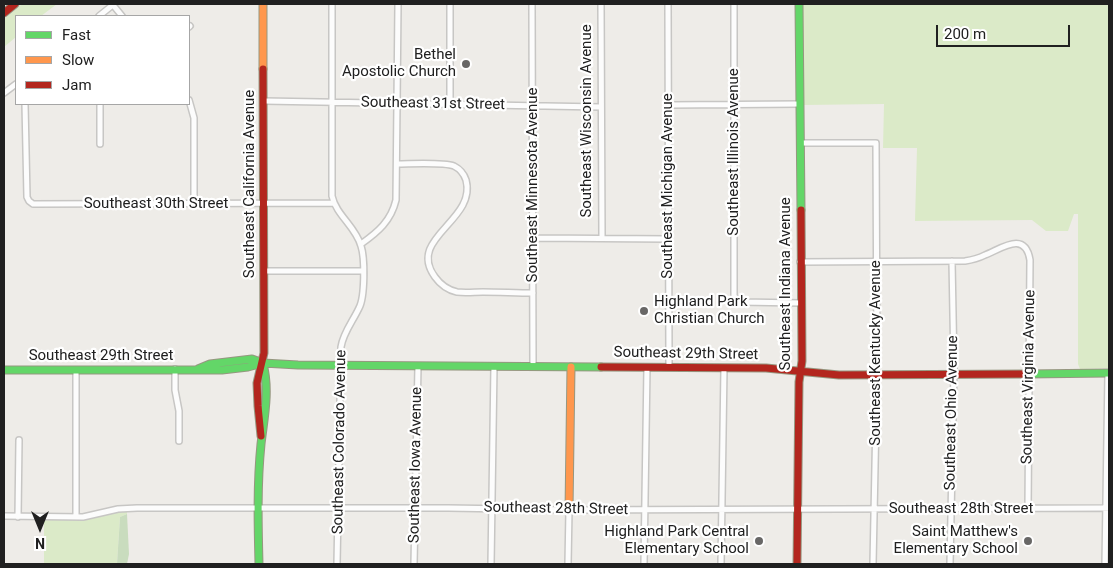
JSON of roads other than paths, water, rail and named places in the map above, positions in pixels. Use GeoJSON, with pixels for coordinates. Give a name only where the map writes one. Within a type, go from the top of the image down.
{"type":"FeatureCollection","features":[{"type":"Feature","properties":{"kind":"main road"},"geometry":{"type":"LineString","coordinates":[[4,13],[16,4]]}},
{"type":"Feature","properties":{"kind":"main road","name":"Southeast California Avenue"},"geometry":{"type":"LineString","coordinates":[[259,564],[262,436],[258,419],[258,375],[263,363],[264,4]]}},
{"type":"Feature","properties":{"kind":"main road","name":"Southeast Indiana Avenue"},"geometry":{"type":"LineString","coordinates":[[797,564],[801,303],[799,4]]}},
{"type":"Feature","properties":{"kind":"main road","name":"Southeast 29th Street"},"geometry":{"type":"LineString","coordinates":[[4,370],[198,369],[210,364],[252,359],[263,363],[341,365],[772,369],[839,375],[1108,373]]}},
{"type":"Feature","properties":{"kind":"main road"},"geometry":{"type":"LineString","coordinates":[[569,510],[571,367]]}},
{"type":"Feature","properties":{"kind":"street"},"geometry":{"type":"LineString","coordinates":[[100,15],[113,4],[121,15]]}},
{"type":"Feature","properties":{"kind":"street","name":"Southeast Colorado Avenue"},"geometry":{"type":"LineString","coordinates":[[332,4],[332,196],[334,203],[361,244],[363,271],[362,298],[359,309],[344,337],[341,347],[337,564]]}},
{"type":"Feature","properties":{"kind":"street"},"geometry":{"type":"LineString","coordinates":[[361,244],[382,228],[391,215],[397,193],[398,4]]}},
{"type":"Feature","properties":{"kind":"street"},"geometry":{"type":"LineString","coordinates":[[450,4],[450,104]]}},
{"type":"Feature","properties":{"kind":"street","name":"Southeast Minnesota Avenue"},"geometry":{"type":"LineString","coordinates":[[532,4],[533,366]]}},
{"type":"Feature","properties":{"kind":"street","name":"Southeast Wisconsin Avenue"},"geometry":{"type":"LineString","coordinates":[[601,4],[602,238]]}},
{"type":"Feature","properties":{"kind":"street","name":"Southeast Michigan Avenue"},"geometry":{"type":"LineString","coordinates":[[668,4],[669,367]]}},
{"type":"Feature","properties":{"kind":"street","name":"Southeast Illinois Avenue"},"geometry":{"type":"LineString","coordinates":[[734,4],[734,296],[737,300],[745,302],[801,303]]}},
{"type":"Feature","properties":{"kind":"street"},"geometry":{"type":"LineString","coordinates":[[4,93],[15,86]]}},
{"type":"Feature","properties":{"kind":"street","name":"Southeast 31st Street"},"geometry":{"type":"LineString","coordinates":[[264,101],[601,107]]}},
{"type":"Feature","properties":{"kind":"street"},"geometry":{"type":"LineString","coordinates":[[190,104],[194,118],[194,204]]}},
{"type":"Feature","properties":{"kind":"street"},"geometry":{"type":"LineString","coordinates":[[668,105],[800,104]]}},
{"type":"Feature","properties":{"kind":"street","name":"Southeast 30th Street"},"geometry":{"type":"LineString","coordinates":[[25,105],[27,196],[30,203],[334,203]]}},
{"type":"Feature","properties":{"kind":"street"},"geometry":{"type":"LineString","coordinates":[[100,105],[100,144]]}},
{"type":"Feature","properties":{"kind":"street","name":"Southeast Kentucky Avenue"},"geometry":{"type":"LineString","coordinates":[[800,143],[876,143],[877,375],[873,564]]}},
{"type":"Feature","properties":{"kind":"street"},"geometry":{"type":"LineString","coordinates":[[397,164],[452,166],[460,170],[466,178],[467,194],[462,209],[437,236],[430,250],[430,269],[440,283],[451,290],[463,292],[533,292]]}},
{"type":"Feature","properties":{"kind":"street"},"geometry":{"type":"LineString","coordinates":[[533,238],[669,240]]}},
{"type":"Feature","properties":{"kind":"street","name":"Southeast Virginia Avenue"},"geometry":{"type":"LineString","coordinates":[[952,261],[974,259],[1010,243],[1020,245],[1030,256],[1028,509]]}},
{"type":"Feature","properties":{"kind":"street"},"geometry":{"type":"LineString","coordinates":[[800,262],[952,261]]}},
{"type":"Feature","properties":{"kind":"street","name":"Southeast Ohio Avenue"},"geometry":{"type":"LineString","coordinates":[[950,564],[954,375],[952,261]]}},
{"type":"Feature","properties":{"kind":"street"},"geometry":{"type":"LineString","coordinates":[[264,271],[363,271]]}},
{"type":"Feature","properties":{"kind":"street","name":"Southeast Iowa Avenue"},"geometry":{"type":"LineString","coordinates":[[414,564],[418,366]]}},
{"type":"Feature","properties":{"kind":"street"},"geometry":{"type":"LineString","coordinates":[[491,564],[494,366]]}},
{"type":"Feature","properties":{"kind":"street"},"geometry":{"type":"LineString","coordinates":[[644,564],[647,367]]}},
{"type":"Feature","properties":{"kind":"street"},"geometry":{"type":"LineString","coordinates":[[721,564],[724,368]]}},
{"type":"Feature","properties":{"kind":"street"},"geometry":{"type":"LineString","coordinates":[[175,369],[179,411],[179,441]]}},
{"type":"Feature","properties":{"kind":"street"},"geometry":{"type":"LineString","coordinates":[[76,370],[76,517]]}},
{"type":"Feature","properties":{"kind":"street"},"geometry":{"type":"LineString","coordinates":[[1105,564],[1108,508],[1108,373]]}},
{"type":"Feature","properties":{"kind":"street"},"geometry":{"type":"LineString","coordinates":[[18,517],[19,440]]}},
{"type":"Feature","properties":{"kind":"street","name":"Southeast 28th Street"},"geometry":{"type":"LineString","coordinates":[[4,516],[86,517],[123,508],[951,510],[1108,508]]}},
{"type":"Feature","properties":{"kind":"street"},"geometry":{"type":"LineString","coordinates":[[568,564],[569,510]]}},
{"type":"Feature","properties":{"kind":"place","name":"Bethel Apostolic Church"},"geometry":{"type":"Point","coordinates":[466,64]}},
{"type":"Feature","properties":{"kind":"place","name":"Highland Park Christian Church"},"geometry":{"type":"Point","coordinates":[644,311]}},
{"type":"Feature","properties":{"kind":"place","name":"Highland Park Central Elementary School"},"geometry":{"type":"Point","coordinates":[759,541]}},
{"type":"Feature","properties":{"kind":"place","name":"Saint Matthew's Elementary School"},"geometry":{"type":"Point","coordinates":[1028,541]}}]}
